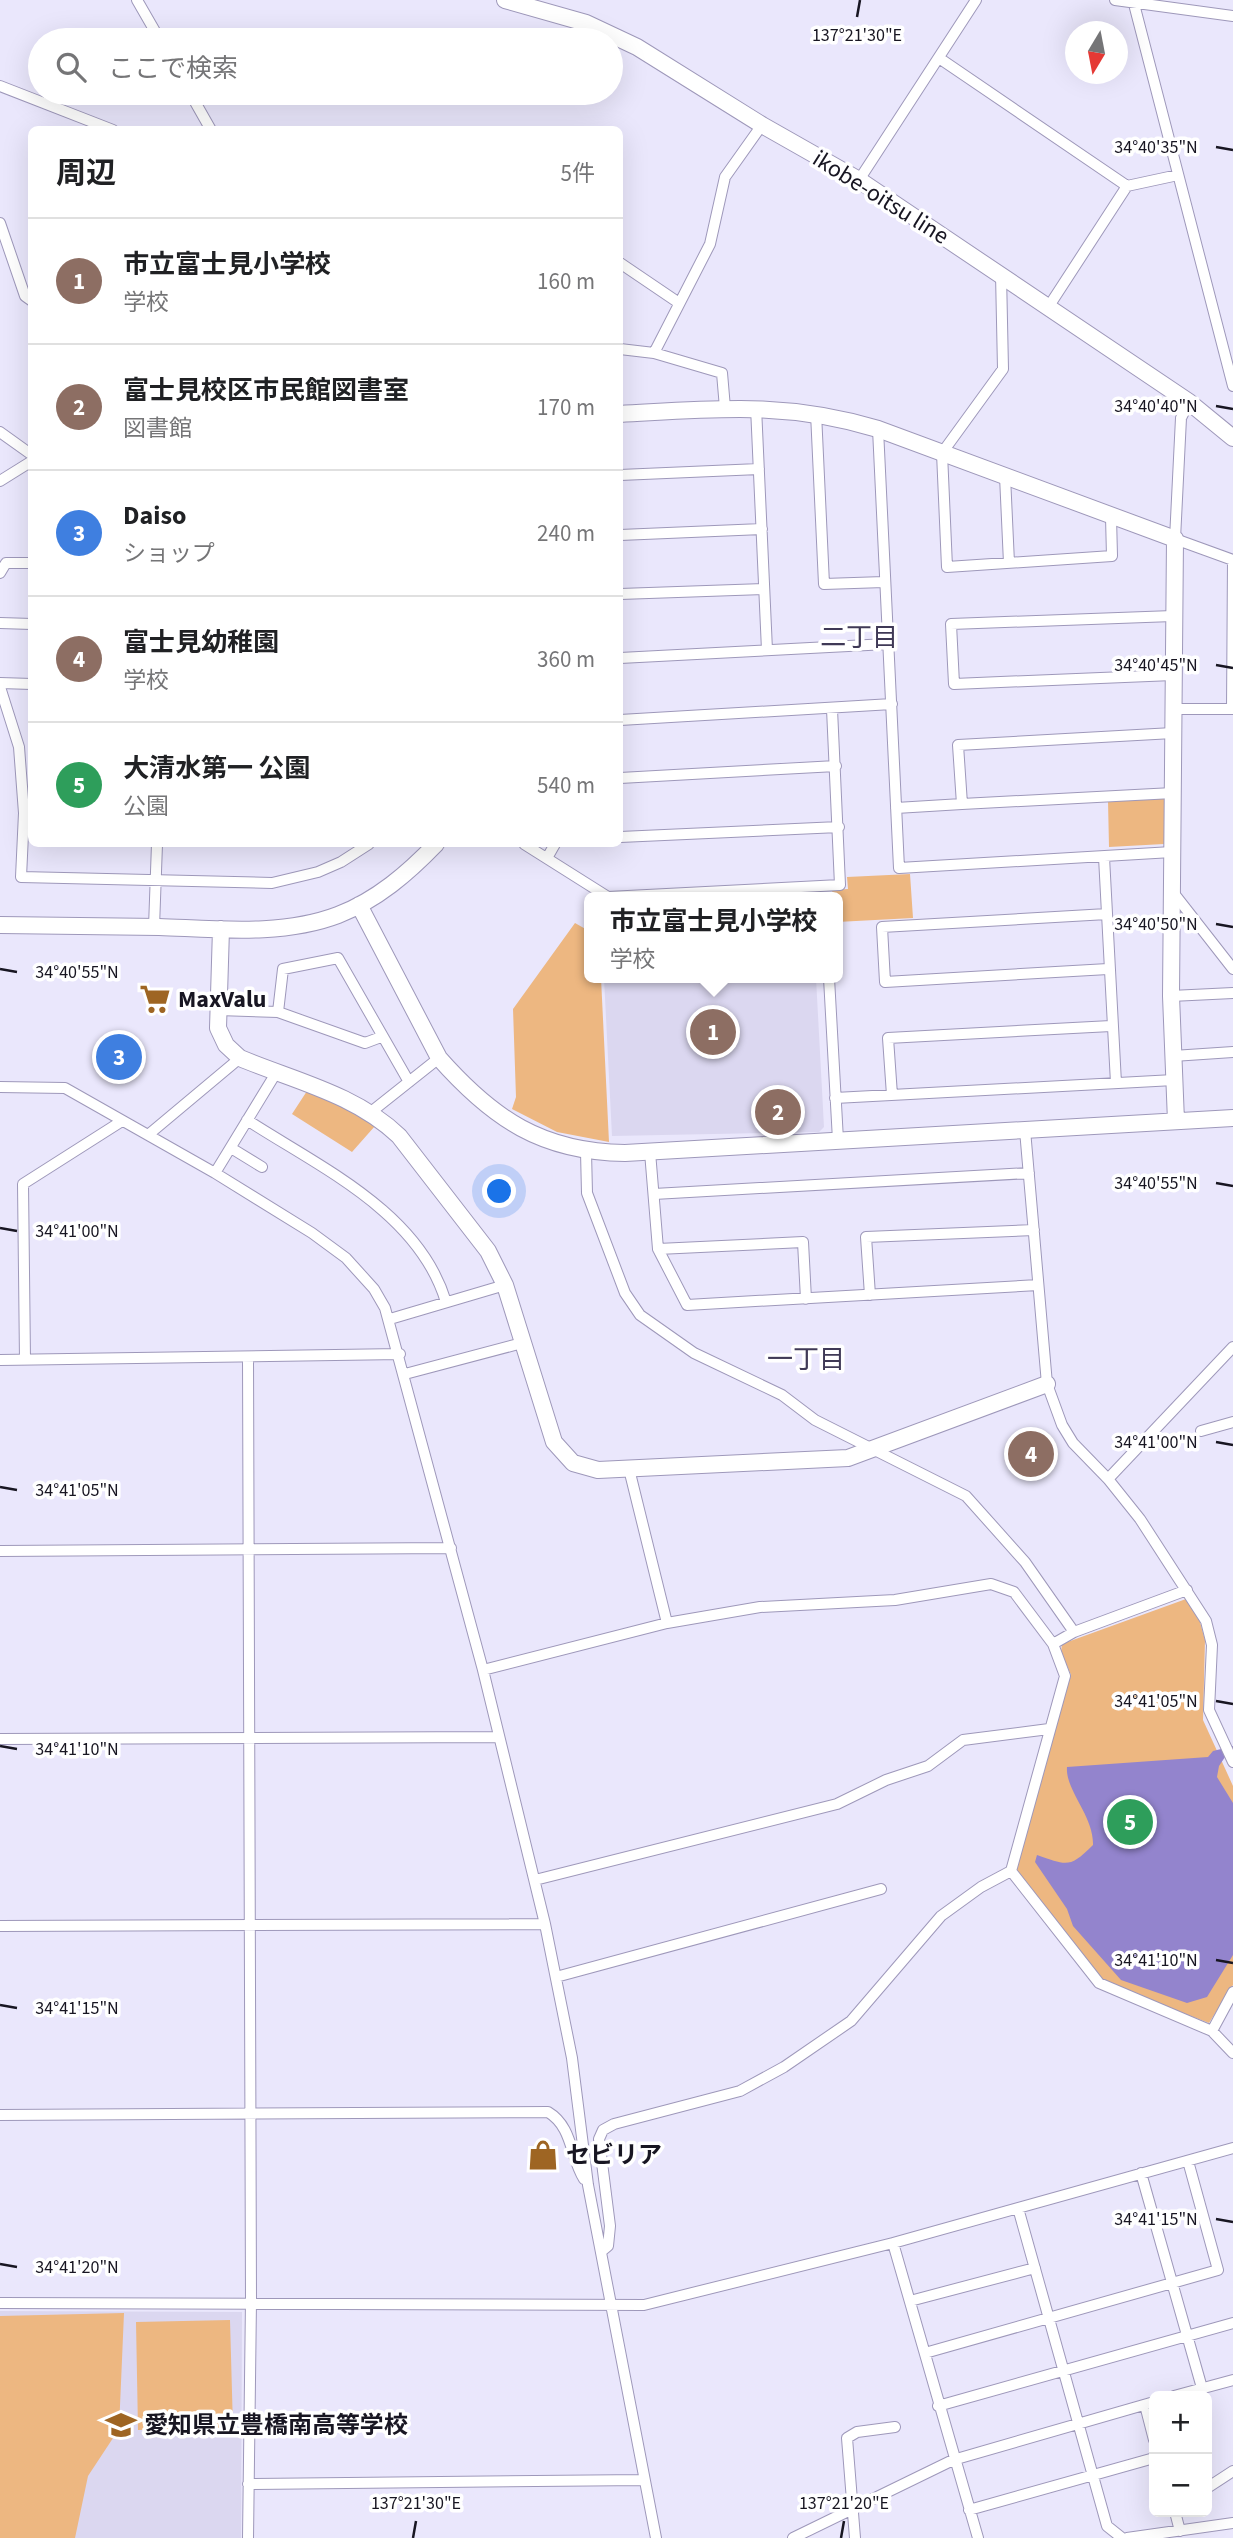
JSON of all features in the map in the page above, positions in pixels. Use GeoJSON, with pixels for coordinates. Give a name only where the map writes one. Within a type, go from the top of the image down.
{"type":"FeatureCollection","features":[{"type":"Feature","properties":{"kind":"street"},"geometry":{"type":"LineString","coordinates":[[136,0],[153,28]]}},
{"type":"Feature","properties":{"kind":"street","name":"ikobe-oitsu line"},"geometry":{"type":"LineString","coordinates":[[505,0],[597,28]]}},
{"type":"Feature","properties":{"kind":"street"},"geometry":{"type":"LineString","coordinates":[[859,180],[976,0]]}},
{"type":"Feature","properties":{"kind":"street"},"geometry":{"type":"LineString","coordinates":[[1115,0],[1233,16]]}},
{"type":"Feature","properties":{"kind":"street"},"geometry":{"type":"LineString","coordinates":[[1134,4],[1233,386]]}},
{"type":"Feature","properties":{"kind":"street","name":"ikobe-oitsu line"},"geometry":{"type":"LineString","coordinates":[[623,40],[859,180],[1189,402],[1233,437]]}},
{"type":"Feature","properties":{"kind":"street"},"geometry":{"type":"LineString","coordinates":[[939,58],[1127,186],[1178,176]]}},
{"type":"Feature","properties":{"kind":"street"},"geometry":{"type":"LineString","coordinates":[[0,86],[28,97]]}},
{"type":"Feature","properties":{"kind":"street"},"geometry":{"type":"LineString","coordinates":[[49,105],[103,126]]}},
{"type":"Feature","properties":{"kind":"street"},"geometry":{"type":"LineString","coordinates":[[197,105],[209,126]]}},
{"type":"Feature","properties":{"kind":"street"},"geometry":{"type":"LineString","coordinates":[[654,353],[710,244],[725,177],[762,125]]}},
{"type":"Feature","properties":{"kind":"street"},"geometry":{"type":"LineString","coordinates":[[1049,306],[1127,186]]}},
{"type":"Feature","properties":{"kind":"street"},"geometry":{"type":"LineString","coordinates":[[0,223],[28,298]]}},
{"type":"Feature","properties":{"kind":"street"},"geometry":{"type":"LineString","coordinates":[[623,265],[679,303]]}},
{"type":"Feature","properties":{"kind":"street"},"geometry":{"type":"LineString","coordinates":[[1002,274],[1003,369],[942,453],[947,567],[1112,556],[1111,517]]}},
{"type":"Feature","properties":{"kind":"street"},"geometry":{"type":"LineString","coordinates":[[623,349],[654,353],[722,373],[725,408]]}},
{"type":"Feature","properties":{"kind":"street"},"geometry":{"type":"LineString","coordinates":[[1177,1121],[1171,996],[1173,616],[1181,418],[1189,402]]}},
{"type":"Feature","properties":{"kind":"street"},"geometry":{"type":"LineString","coordinates":[[756,407],[767,650]]}},
{"type":"Feature","properties":{"kind":"street"},"geometry":{"type":"LineString","coordinates":[[623,414],[756,407],[816,413],[878,429],[1233,560],[1232,709],[1173,709]]}},
{"type":"Feature","properties":{"kind":"street"},"geometry":{"type":"LineString","coordinates":[[816,413],[824,584],[884,582]]}},
{"type":"Feature","properties":{"kind":"street"},"geometry":{"type":"LineString","coordinates":[[878,429],[899,867],[1172,852]]}},
{"type":"Feature","properties":{"kind":"street"},"geometry":{"type":"LineString","coordinates":[[0,432],[28,452]]}},
{"type":"Feature","properties":{"kind":"street"},"geometry":{"type":"LineString","coordinates":[[0,481],[28,464]]}},
{"type":"Feature","properties":{"kind":"street"},"geometry":{"type":"LineString","coordinates":[[623,475],[759,469]]}},
{"type":"Feature","properties":{"kind":"street"},"geometry":{"type":"LineString","coordinates":[[1005,477],[1009,563]]}},
{"type":"Feature","properties":{"kind":"street"},"geometry":{"type":"LineString","coordinates":[[623,535],[762,528]]}},
{"type":"Feature","properties":{"kind":"street"},"geometry":{"type":"LineString","coordinates":[[0,573],[6,563],[28,563]]}},
{"type":"Feature","properties":{"kind":"street"},"geometry":{"type":"LineString","coordinates":[[623,594],[764,589]]}},
{"type":"Feature","properties":{"kind":"street"},"geometry":{"type":"LineString","coordinates":[[1173,616],[951,625],[954,684],[1173,675]]}},
{"type":"Feature","properties":{"kind":"street"},"geometry":{"type":"LineString","coordinates":[[0,623],[28,624]]}},
{"type":"Feature","properties":{"kind":"street"},"geometry":{"type":"LineString","coordinates":[[623,658],[887,644]]}},
{"type":"Feature","properties":{"kind":"street"},"geometry":{"type":"LineString","coordinates":[[28,684],[0,685],[19,747],[28,813],[21,877],[284,881],[341,862],[364,847]]}},
{"type":"Feature","properties":{"kind":"street"},"geometry":{"type":"LineString","coordinates":[[623,720],[892,704]]}},
{"type":"Feature","properties":{"kind":"street"},"geometry":{"type":"LineString","coordinates":[[705,892],[841,885],[832,709]]}},
{"type":"Feature","properties":{"kind":"street"},"geometry":{"type":"LineString","coordinates":[[962,804],[958,746],[1173,733]]}},
{"type":"Feature","properties":{"kind":"street"},"geometry":{"type":"LineString","coordinates":[[19,747],[28,748]]}},
{"type":"Feature","properties":{"kind":"street"},"geometry":{"type":"LineString","coordinates":[[623,778],[836,766]]}},
{"type":"Feature","properties":{"kind":"street"},"geometry":{"type":"LineString","coordinates":[[897,808],[1173,793]]}},
{"type":"Feature","properties":{"kind":"street"},"geometry":{"type":"LineString","coordinates":[[623,838],[839,827]]}},
{"type":"Feature","properties":{"kind":"street"},"geometry":{"type":"LineString","coordinates":[[154,927],[157,847]]}},
{"type":"Feature","properties":{"kind":"street"},"geometry":{"type":"LineString","coordinates":[[0,925],[221,929],[293,926],[320,921],[359,905],[408,873],[433,847]]}},
{"type":"Feature","properties":{"kind":"street"},"geometry":{"type":"LineString","coordinates":[[529,847],[600,892]]}},
{"type":"Feature","properties":{"kind":"street"},"geometry":{"type":"LineString","coordinates":[[547,858],[553,847]]}},
{"type":"Feature","properties":{"kind":"street"},"geometry":{"type":"LineString","coordinates":[[1104,857],[1116,1083]]}},
{"type":"Feature","properties":{"kind":"street"},"geometry":{"type":"LineString","coordinates":[[1172,891],[1233,969]]}},
{"type":"Feature","properties":{"kind":"street"},"geometry":{"type":"LineString","coordinates":[[359,905],[439,1058],[478,1100],[503,1118],[545,1140],[586,1152],[650,1152],[1233,1118]]}},
{"type":"Feature","properties":{"kind":"street"},"geometry":{"type":"LineString","coordinates":[[1107,914],[882,927],[885,982],[1108,969]]}},
{"type":"Feature","properties":{"kind":"street"},"geometry":{"type":"LineString","coordinates":[[221,929],[218,1010],[221,1037],[240,1058],[345,1098],[371,1112],[399,1136],[477,1234],[505,1285],[554,1442],[562,1453],[584,1467],[629,1469],[819,1462],[871,1451],[1047,1384]]}},
{"type":"Feature","properties":{"kind":"street"},"geometry":{"type":"LineString","coordinates":[[278,1012],[283,969],[338,958],[409,1082]]}},
{"type":"Feature","properties":{"kind":"street"},"geometry":{"type":"LineString","coordinates":[[829,983],[838,1140]]}},
{"type":"Feature","properties":{"kind":"street"},"geometry":{"type":"LineString","coordinates":[[1171,996],[1233,993]]}},
{"type":"Feature","properties":{"kind":"street"},"geometry":{"type":"LineString","coordinates":[[218,1010],[278,1012],[366,1043],[381,1037]]}},
{"type":"Feature","properties":{"kind":"street"},"geometry":{"type":"LineString","coordinates":[[892,1095],[888,1038],[1111,1026]]}},
{"type":"Feature","properties":{"kind":"street"},"geometry":{"type":"LineString","coordinates":[[1173,1056],[1233,1052]]}},
{"type":"Feature","properties":{"kind":"street"},"geometry":{"type":"LineString","coordinates":[[148,1135],[240,1058]]}},
{"type":"Feature","properties":{"kind":"street"},"geometry":{"type":"LineString","coordinates":[[371,1112],[439,1058]]}},
{"type":"Feature","properties":{"kind":"street"},"geometry":{"type":"LineString","coordinates":[[215,1173],[276,1073]]}},
{"type":"Feature","properties":{"kind":"street"},"geometry":{"type":"LineString","coordinates":[[835,1098],[1174,1080]]}},
{"type":"Feature","properties":{"kind":"street"},"geometry":{"type":"LineString","coordinates":[[0,1087],[65,1088],[215,1173],[312,1233],[346,1258],[374,1289],[390,1319],[483,1670],[545,1924],[572,2058],[588,2185],[656,2538]]}},
{"type":"Feature","properties":{"kind":"street"},"geometry":{"type":"LineString","coordinates":[[25,1360],[23,1184],[122,1121]]}},
{"type":"Feature","properties":{"kind":"street"},"geometry":{"type":"LineString","coordinates":[[247,1121],[385,1210],[435,1271],[446,1302]]}},
{"type":"Feature","properties":{"kind":"street"},"geometry":{"type":"LineString","coordinates":[[1025,1130],[1047,1384],[1058,1417],[1073,1443],[1108,1479],[1140,1519],[1206,1621],[1212,1645],[1209,1710],[1233,1761]]}},
{"type":"Feature","properties":{"kind":"street"},"geometry":{"type":"LineString","coordinates":[[230,1148],[262,1167]]}},
{"type":"Feature","properties":{"kind":"street"},"geometry":{"type":"LineString","coordinates":[[586,1152],[587,1193],[625,1293],[640,1315],[694,1353],[782,1395],[815,1420],[871,1451],[966,1496],[1025,1562],[1074,1632]]}},
{"type":"Feature","properties":{"kind":"street"},"geometry":{"type":"LineString","coordinates":[[650,1152],[658,1250],[687,1305],[1038,1285]]}},
{"type":"Feature","properties":{"kind":"street"},"geometry":{"type":"LineString","coordinates":[[654,1194],[1029,1173]]}},
{"type":"Feature","properties":{"kind":"street"},"geometry":{"type":"LineString","coordinates":[[870,1295],[866,1237],[1034,1230]]}},
{"type":"Feature","properties":{"kind":"street"},"geometry":{"type":"LineString","coordinates":[[658,1250],[803,1242],[806,1299]]}},
{"type":"Feature","properties":{"kind":"street"},"geometry":{"type":"LineString","coordinates":[[390,1319],[505,1285]]}},
{"type":"Feature","properties":{"kind":"street"},"geometry":{"type":"LineString","coordinates":[[405,1374],[522,1343]]}},
{"type":"Feature","properties":{"kind":"street"},"geometry":{"type":"LineString","coordinates":[[1108,1479],[1233,1347]]}},
{"type":"Feature","properties":{"kind":"street"},"geometry":{"type":"LineString","coordinates":[[0,1360],[400,1354]]}},
{"type":"Feature","properties":{"kind":"street"},"geometry":{"type":"LineString","coordinates":[[248,1357],[251,2301],[248,2538]]}},
{"type":"Feature","properties":{"kind":"street"},"geometry":{"type":"LineString","coordinates":[[1200,1431],[1233,1422]]}},
{"type":"Feature","properties":{"kind":"street"},"geometry":{"type":"LineString","coordinates":[[629,1469],[667,1623]]}},
{"type":"Feature","properties":{"kind":"street"},"geometry":{"type":"LineString","coordinates":[[0,1551],[451,1548]]}},
{"type":"Feature","properties":{"kind":"street"},"geometry":{"type":"LineString","coordinates":[[483,1670],[667,1623],[760,1607],[895,1600],[991,1584],[1014,1592],[1053,1644],[1065,1676],[1011,1871],[981,1887],[941,1916],[851,2021],[784,2067],[740,2091],[614,2124],[603,2130],[599,2139],[610,2225],[608,2246],[602,2251]]}},
{"type":"Feature","properties":{"kind":"street"},"geometry":{"type":"LineString","coordinates":[[1053,1644],[1074,1632],[1186,1590]]}},
{"type":"Feature","properties":{"kind":"street"},"geometry":{"type":"LineString","coordinates":[[535,1880],[837,1804],[886,1780],[928,1766],[963,1740],[1049,1729]]}},
{"type":"Feature","properties":{"kind":"street"},"geometry":{"type":"LineString","coordinates":[[0,1739],[498,1737]]}},
{"type":"Feature","properties":{"kind":"street"},"geometry":{"type":"LineString","coordinates":[[1011,1871],[1099,1983],[1212,2031],[1233,2053]]}},
{"type":"Feature","properties":{"kind":"street"},"geometry":{"type":"LineString","coordinates":[[556,1977],[881,1889]]}},
{"type":"Feature","properties":{"kind":"street"},"geometry":{"type":"LineString","coordinates":[[0,1926],[545,1924]]}},
{"type":"Feature","properties":{"kind":"street"},"geometry":{"type":"LineString","coordinates":[[1212,2031],[1233,1992]]}},
{"type":"Feature","properties":{"kind":"street"},"geometry":{"type":"LineString","coordinates":[[0,2115],[548,2112],[558,2118],[565,2128],[580,2173],[588,2185]]}},
{"type":"Feature","properties":{"kind":"street"},"geometry":{"type":"LineString","coordinates":[[0,2302],[251,2301],[644,2305],[893,2243],[1233,2148]]}},
{"type":"Feature","properties":{"kind":"street"},"geometry":{"type":"LineString","coordinates":[[925,2353],[1218,2270],[1188,2161]]}},
{"type":"Feature","properties":{"kind":"street"},"geometry":{"type":"LineString","coordinates":[[1141,2173],[1202,2388]]}},
{"type":"Feature","properties":{"kind":"street"},"geometry":{"type":"LineString","coordinates":[[1018,2208],[1107,2526],[1124,2538],[1233,2523]]}},
{"type":"Feature","properties":{"kind":"street"},"geometry":{"type":"LineString","coordinates":[[893,2243],[953,2460],[978,2538]]}},
{"type":"Feature","properties":{"kind":"street"},"geometry":{"type":"LineString","coordinates":[[910,2301],[1035,2267]]}},
{"type":"Feature","properties":{"kind":"street"},"geometry":{"type":"LineString","coordinates":[[938,2406],[1233,2323]]}},
{"type":"Feature","properties":{"kind":"street"},"geometry":{"type":"LineString","coordinates":[[1192,2391],[1233,2380]]}},
{"type":"Feature","properties":{"kind":"street"},"geometry":{"type":"LineString","coordinates":[[793,2538],[953,2460],[1149,2404]]}},
{"type":"Feature","properties":{"kind":"street"},"geometry":{"type":"LineString","coordinates":[[855,2538],[847,2438],[857,2432],[895,2427]]}},
{"type":"Feature","properties":{"kind":"street"},"geometry":{"type":"LineString","coordinates":[[969,2510],[1149,2459]]}},
{"type":"Feature","properties":{"kind":"street"},"geometry":{"type":"LineString","coordinates":[[1212,2485],[1233,2471]]}},
{"type":"Feature","properties":{"kind":"street"},"geometry":{"type":"LineString","coordinates":[[248,2484],[644,2480]]}},
{"type":"Feature","properties":{"kind":"street"},"geometry":{"type":"LineString","coordinates":[[1176,2517],[1180,2531]]}},
{"type":"Feature","properties":{"kind":"shaded area"},"geometry":{"type":"Polygon","coordinates":[[[1163,798],[1167,801],[1164,844],[1109,847],[1108,801],[1163,798]]]}},
{"type":"Feature","properties":{"kind":"shaded area"},"geometry":{"type":"Polygon","coordinates":[[[910,874],[913,918],[843,922],[843,892],[832,890],[848,889],[847,877],[910,874]]]}},
{"type":"Feature","properties":{"kind":"shaded area"},"geometry":{"type":"Polygon","coordinates":[[[575,923],[584,928],[584,983],[601,983],[609,1142],[557,1132],[512,1109],[516,1097],[513,1009],[575,923]]]}},
{"type":"Feature","properties":{"kind":"shaded area"},"geometry":{"type":"Polygon","coordinates":[[[604,983],[816,983],[824,1127],[819,1132],[612,1136],[604,983]]]}},
{"type":"Feature","properties":{"kind":"shaded area"},"geometry":{"type":"Polygon","coordinates":[[[307,1091],[349,1106],[375,1126],[352,1152],[292,1114],[307,1091]]]}},
{"type":"Feature","properties":{"kind":"shaded area"},"geometry":{"type":"Polygon","coordinates":[[[1186,1599],[1200,1622],[1205,1640],[1203,1720],[1233,1786],[1233,1985],[1209,2023],[1100,1981],[1016,1870],[1015,1857],[1071,1675],[1061,1652],[1062,1644],[1186,1599]]]}},
{"type":"Feature","properties":{"kind":"shaded area"},"geometry":{"type":"Polygon","coordinates":[[[1233,1746],[1233,1754],[1225,1757],[1219,1766],[1217,1777],[1233,1803],[1233,1955],[1207,1997],[1187,2003],[1121,1980],[1073,1926],[1067,1909],[1035,1862],[1037,1855],[1067,1863],[1078,1858],[1093,1845],[1089,1824],[1070,1785],[1067,1767],[1208,1757],[1213,1751],[1233,1746]]]}},
{"type":"Feature","properties":{"kind":"shaded area","name":"愛知県立豊橋南高等学校"},"geometry":{"type":"Polygon","coordinates":[[[0,2311],[242,2312],[241,2538],[0,2538],[0,2311]]]}},
{"type":"Feature","properties":{"kind":"shaded area"},"geometry":{"type":"Polygon","coordinates":[[[124,2313],[119,2429],[88,2476],[75,2538],[0,2538],[0,2316],[124,2313]]]}},
{"type":"Feature","properties":{"kind":"shaded area"},"geometry":{"type":"Polygon","coordinates":[[[230,2320],[233,2428],[138,2430],[136,2322],[230,2320]]]}},
{"type":"Feature","properties":{"kind":"place","name":"MaxValu"},"geometry":{"type":"Point","coordinates":[155,999]}},
{"type":"Feature","properties":{"kind":"place","name":"市立富士見小学校"},"geometry":{"type":"Point","coordinates":[713,1032]}},
{"type":"Feature","properties":{"kind":"place","name":"Daiso"},"geometry":{"type":"Point","coordinates":[119,1057]}},
{"type":"Feature","properties":{"kind":"place","name":"富士見校区市民館図書室"},"geometry":{"type":"Point","coordinates":[778,1112]}},
{"type":"Feature","properties":{"kind":"place","name":"富士見幼稚園"},"geometry":{"type":"Point","coordinates":[1031,1454]}},
{"type":"Feature","properties":{"kind":"place","name":"大清水第一 公園"},"geometry":{"type":"Point","coordinates":[1130,1822]}},
{"type":"Feature","properties":{"kind":"place","name":"セビリア"},"geometry":{"type":"Point","coordinates":[543,2155]}},
{"type":"Feature","properties":{"kind":"place","name":"愛知県立豊橋南高等学校"},"geometry":{"type":"Point","coordinates":[121,2425]}},
{"type":"Feature","properties":{"kind":"district","name":"二丁目"},"geometry":{"type":"Point","coordinates":[859,637]}},
{"type":"Feature","properties":{"kind":"district","name":"一丁目"},"geometry":{"type":"Point","coordinates":[806,1359]}}]}
